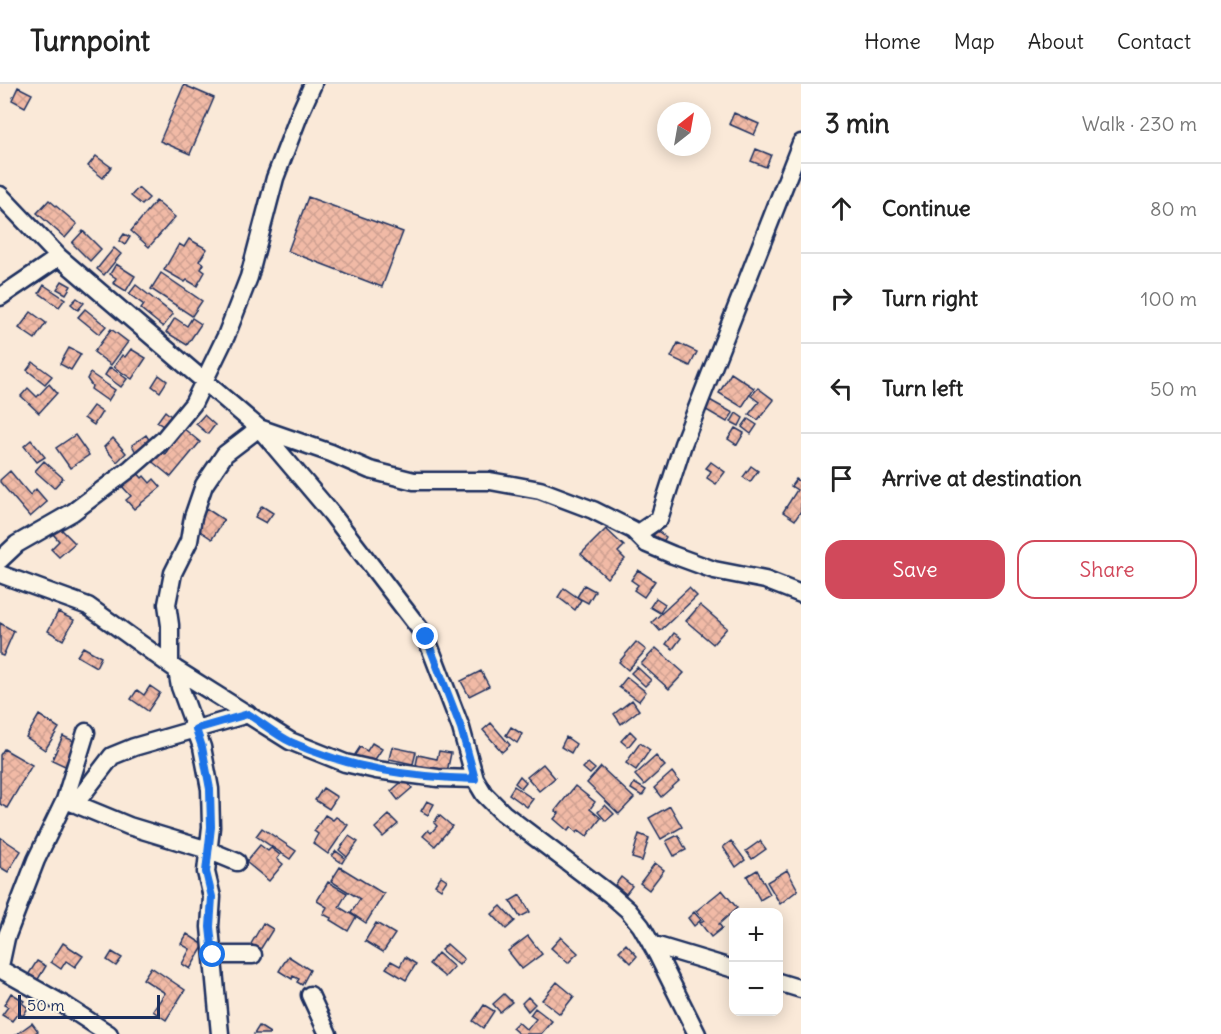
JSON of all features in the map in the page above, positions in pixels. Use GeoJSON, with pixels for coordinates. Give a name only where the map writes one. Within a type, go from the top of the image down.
{"type":"FeatureCollection","features":[{"type":"Feature","properties":{"kind":"street"},"geometry":{"type":"LineString","coordinates":[[0,560],[17,544],[72,512],[139,461],[164,439],[193,404],[226,336],[249,277],[275,178],[313,84]]}},
{"type":"Feature","properties":{"kind":"street"},"geometry":{"type":"LineString","coordinates":[[637,534],[659,519],[683,444],[801,143]]}},
{"type":"Feature","properties":{"kind":"street"},"geometry":{"type":"LineString","coordinates":[[0,195],[59,257],[259,428],[331,513],[426,637],[461,728],[475,779],[484,794],[503,813],[628,910],[641,926],[657,954],[697,1034]]}},
{"type":"Feature","properties":{"kind":"street"},"geometry":{"type":"LineString","coordinates":[[0,297],[59,257]]}},
{"type":"Feature","properties":{"kind":"street"},"geometry":{"type":"LineString","coordinates":[[259,428],[331,453],[370,470],[414,481],[490,481],[540,490],[593,510],[637,534],[647,544],[696,564],[765,580],[801,594]]}},
{"type":"Feature","properties":{"kind":"street"},"geometry":{"type":"LineString","coordinates":[[220,1034],[210,927],[212,897],[206,872],[211,827],[210,789],[202,747],[173,668],[167,604],[173,573],[189,541],[193,517],[204,484],[225,454],[259,428]]}},
{"type":"Feature","properties":{"kind":"street"},"geometry":{"type":"LineString","coordinates":[[0,574],[88,606],[173,668],[290,741],[345,763],[397,774],[475,779]]}},
{"type":"Feature","properties":{"kind":"street"},"geometry":{"type":"LineString","coordinates":[[109,1034],[0,968],[6,938],[36,860],[70,802],[112,756],[134,747],[248,714]]}},
{"type":"Feature","properties":{"kind":"street"},"geometry":{"type":"LineString","coordinates":[[70,802],[86,732]]}},
{"type":"Feature","properties":{"kind":"street"},"geometry":{"type":"LineString","coordinates":[[70,802],[129,826],[208,850],[237,862]]}},
{"type":"Feature","properties":{"kind":"street"},"geometry":{"type":"LineString","coordinates":[[651,944],[729,967]]}},
{"type":"Feature","properties":{"kind":"street"},"geometry":{"type":"LineString","coordinates":[[213,955],[253,955]]}},
{"type":"Feature","properties":{"kind":"street"},"geometry":{"type":"LineString","coordinates":[[783,984],[801,989]]}},
{"type":"Feature","properties":{"kind":"street"},"geometry":{"type":"LineString","coordinates":[[310,995],[328,1034]]}},
{"type":"Feature","properties":{"kind":"building"},"geometry":{"type":"Polygon","coordinates":[[[184,85],[214,98],[190,154],[160,141],[184,85]]]}},
{"type":"Feature","properties":{"kind":"building"},"geometry":{"type":"Polygon","coordinates":[[[18,87],[32,94],[25,107],[12,100],[18,87]]]}},
{"type":"Feature","properties":{"kind":"building"},"geometry":{"type":"Polygon","coordinates":[[[734,113],[759,124],[754,135],[729,124],[734,113]]]}},
{"type":"Feature","properties":{"kind":"building"},"geometry":{"type":"Polygon","coordinates":[[[756,149],[771,155],[766,167],[751,161],[756,149]]]}},
{"type":"Feature","properties":{"kind":"building"},"geometry":{"type":"Polygon","coordinates":[[[96,156],[111,167],[103,178],[88,166],[96,156]]]}},
{"type":"Feature","properties":{"kind":"building"},"geometry":{"type":"Polygon","coordinates":[[[138,188],[149,198],[142,205],[131,196],[138,188]]]}},
{"type":"Feature","properties":{"kind":"building"},"geometry":{"type":"Polygon","coordinates":[[[308,197],[403,232],[382,287],[288,251],[308,197]]]}},
{"type":"Feature","properties":{"kind":"building"},"geometry":{"type":"Polygon","coordinates":[[[49,200],[77,224],[65,238],[37,213],[49,200]]]}},
{"type":"Feature","properties":{"kind":"building"},"geometry":{"type":"Polygon","coordinates":[[[156,201],[175,217],[149,247],[131,231],[156,201]]]}},
{"type":"Feature","properties":{"kind":"building"},"geometry":{"type":"Polygon","coordinates":[[[83,231],[101,249],[90,261],[72,243],[83,231]]]}},
{"type":"Feature","properties":{"kind":"building"},"geometry":{"type":"Polygon","coordinates":[[[124,234],[130,237],[125,245],[119,241],[124,234]]]}},
{"type":"Feature","properties":{"kind":"building"},"geometry":{"type":"Polygon","coordinates":[[[189,239],[207,249],[199,261],[204,264],[201,269],[205,272],[197,286],[164,270],[179,244],[184,247],[189,239]]]}},
{"type":"Feature","properties":{"kind":"building"},"geometry":{"type":"Polygon","coordinates":[[[114,248],[121,254],[104,275],[97,269],[114,248]]]}},
{"type":"Feature","properties":{"kind":"building"},"geometry":{"type":"Polygon","coordinates":[[[116,264],[135,276],[126,291],[113,283],[116,278],[110,274],[116,264]]]}},
{"type":"Feature","properties":{"kind":"building"},"geometry":{"type":"Polygon","coordinates":[[[161,273],[202,301],[192,316],[151,289],[161,273]]]}},
{"type":"Feature","properties":{"kind":"building"},"geometry":{"type":"Polygon","coordinates":[[[62,281],[71,286],[66,294],[57,289],[62,281]]]}},
{"type":"Feature","properties":{"kind":"building"},"geometry":{"type":"Polygon","coordinates":[[[44,285],[65,299],[59,307],[39,293],[44,285]]]}},
{"type":"Feature","properties":{"kind":"building"},"geometry":{"type":"Polygon","coordinates":[[[136,285],[173,314],[163,327],[141,309],[144,305],[129,294],[136,285]]]}},
{"type":"Feature","properties":{"kind":"building"},"geometry":{"type":"Polygon","coordinates":[[[77,298],[84,303],[78,310],[71,304],[77,298]]]}},
{"type":"Feature","properties":{"kind":"building"},"geometry":{"type":"Polygon","coordinates":[[[85,309],[106,326],[99,334],[78,317],[85,309]]]}},
{"type":"Feature","properties":{"kind":"building"},"geometry":{"type":"Polygon","coordinates":[[[31,312],[46,323],[35,339],[19,328],[31,312]]]}},
{"type":"Feature","properties":{"kind":"building"},"geometry":{"type":"Polygon","coordinates":[[[175,318],[187,326],[192,318],[201,324],[187,345],[166,332],[175,318]]]}},
{"type":"Feature","properties":{"kind":"building"},"geometry":{"type":"Polygon","coordinates":[[[111,329],[128,342],[111,365],[94,352],[111,329]]]}},
{"type":"Feature","properties":{"kind":"building"},"geometry":{"type":"Polygon","coordinates":[[[678,343],[697,352],[690,366],[671,357],[678,343]]]}},
{"type":"Feature","properties":{"kind":"building"},"geometry":{"type":"Polygon","coordinates":[[[69,348],[81,354],[71,370],[60,364],[69,348]]]}},
{"type":"Feature","properties":{"kind":"building"},"geometry":{"type":"Polygon","coordinates":[[[131,349],[146,358],[132,379],[114,367],[122,355],[125,357],[131,349]]]}},
{"type":"Feature","properties":{"kind":"building"},"geometry":{"type":"Polygon","coordinates":[[[33,362],[52,376],[45,384],[27,370],[33,362]]]}},
{"type":"Feature","properties":{"kind":"building"},"geometry":{"type":"Polygon","coordinates":[[[110,367],[127,379],[121,387],[105,375],[110,367]]]}},
{"type":"Feature","properties":{"kind":"building"},"geometry":{"type":"Polygon","coordinates":[[[90,373],[115,390],[108,401],[91,389],[92,386],[87,379],[90,373]]]}},
{"type":"Feature","properties":{"kind":"building"},"geometry":{"type":"Polygon","coordinates":[[[731,373],[754,388],[742,407],[719,393],[731,373]]]}},
{"type":"Feature","properties":{"kind":"building"},"geometry":{"type":"Polygon","coordinates":[[[159,375],[167,381],[160,392],[152,386],[159,375]]]}},
{"type":"Feature","properties":{"kind":"building"},"geometry":{"type":"Polygon","coordinates":[[[49,384],[57,393],[39,413],[21,396],[28,388],[37,397],[49,384]]]}},
{"type":"Feature","properties":{"kind":"building"},"geometry":{"type":"Polygon","coordinates":[[[758,388],[774,400],[758,420],[749,414],[759,402],[751,396],[758,388]]]}},
{"type":"Feature","properties":{"kind":"building"},"geometry":{"type":"Polygon","coordinates":[[[706,398],[733,413],[727,422],[701,407],[706,398]]]}},
{"type":"Feature","properties":{"kind":"building"},"geometry":{"type":"Polygon","coordinates":[[[93,406],[102,412],[94,425],[84,418],[93,406]]]}},
{"type":"Feature","properties":{"kind":"building"},"geometry":{"type":"Polygon","coordinates":[[[165,411],[171,416],[163,426],[157,422],[165,411]]]}},
{"type":"Feature","properties":{"kind":"building"},"geometry":{"type":"Polygon","coordinates":[[[736,413],[743,418],[739,426],[731,422],[736,413]]]}},
{"type":"Feature","properties":{"kind":"building"},"geometry":{"type":"Polygon","coordinates":[[[204,415],[215,425],[208,434],[196,424],[204,415]]]}},
{"type":"Feature","properties":{"kind":"building"},"geometry":{"type":"Polygon","coordinates":[[[748,419],[757,425],[751,434],[742,427],[748,419]]]}},
{"type":"Feature","properties":{"kind":"building"},"geometry":{"type":"Polygon","coordinates":[[[183,428],[200,442],[171,477],[149,459],[158,448],[165,454],[183,428]]]}},
{"type":"Feature","properties":{"kind":"building"},"geometry":{"type":"Polygon","coordinates":[[[735,428],[744,433],[737,445],[728,439],[735,428]]]}},
{"type":"Feature","properties":{"kind":"building"},"geometry":{"type":"Polygon","coordinates":[[[75,435],[89,455],[70,468],[56,448],[75,435]]]}},
{"type":"Feature","properties":{"kind":"building"},"geometry":{"type":"Polygon","coordinates":[[[146,435],[152,444],[137,454],[132,445],[146,435]]]}},
{"type":"Feature","properties":{"kind":"building"},"geometry":{"type":"Polygon","coordinates":[[[113,438],[126,453],[117,462],[104,447],[113,438]]]}},
{"type":"Feature","properties":{"kind":"building"},"geometry":{"type":"Polygon","coordinates":[[[31,440],[45,457],[37,462],[24,446],[31,440]]]}},
{"type":"Feature","properties":{"kind":"building"},"geometry":{"type":"Polygon","coordinates":[[[44,461],[63,478],[54,488],[35,471],[44,461]]]}},
{"type":"Feature","properties":{"kind":"building"},"geometry":{"type":"Polygon","coordinates":[[[711,462],[725,472],[716,484],[707,478],[711,471],[706,468],[711,462]]]}},
{"type":"Feature","properties":{"kind":"building"},"geometry":{"type":"Polygon","coordinates":[[[751,466],[758,471],[750,482],[743,477],[751,466]]]}},
{"type":"Feature","properties":{"kind":"building"},"geometry":{"type":"Polygon","coordinates":[[[10,471],[30,495],[36,489],[47,502],[30,517],[0,482],[10,471]]]}},
{"type":"Feature","properties":{"kind":"building"},"geometry":{"type":"Polygon","coordinates":[[[136,471],[150,483],[154,479],[161,487],[134,509],[126,500],[131,496],[120,484],[136,471]]]}},
{"type":"Feature","properties":{"kind":"building"},"geometry":{"type":"Polygon","coordinates":[[[796,479],[801,482],[801,511],[795,520],[783,512],[797,490],[791,486],[796,479]]]}},
{"type":"Feature","properties":{"kind":"building"},"geometry":{"type":"Polygon","coordinates":[[[262,506],[273,513],[266,523],[255,517],[262,506]]]}},
{"type":"Feature","properties":{"kind":"building"},"geometry":{"type":"Polygon","coordinates":[[[207,509],[224,520],[212,539],[194,527],[207,509]]]}},
{"type":"Feature","properties":{"kind":"building"},"geometry":{"type":"Polygon","coordinates":[[[60,528],[75,543],[59,557],[51,549],[59,541],[53,534],[60,528]]]}},
{"type":"Feature","properties":{"kind":"building"},"geometry":{"type":"Polygon","coordinates":[[[606,529],[624,546],[618,552],[625,559],[607,578],[581,554],[606,529]]]}},
{"type":"Feature","properties":{"kind":"building"},"geometry":{"type":"Polygon","coordinates":[[[656,530],[666,537],[663,542],[653,535],[656,530]]]}},
{"type":"Feature","properties":{"kind":"building"},"geometry":{"type":"Polygon","coordinates":[[[638,570],[655,581],[644,597],[634,590],[638,585],[631,580],[638,570]]]}},
{"type":"Feature","properties":{"kind":"building"},"geometry":{"type":"Polygon","coordinates":[[[584,585],[595,591],[588,603],[577,597],[584,585]]]}},
{"type":"Feature","properties":{"kind":"building"},"geometry":{"type":"Polygon","coordinates":[[[564,588],[581,600],[575,610],[558,597],[564,588]]]}},
{"type":"Feature","properties":{"kind":"building"},"geometry":{"type":"Polygon","coordinates":[[[689,588],[697,596],[660,631],[652,622],[689,588]]]}},
{"type":"Feature","properties":{"kind":"building"},"geometry":{"type":"Polygon","coordinates":[[[656,598],[665,604],[660,613],[650,607],[656,598]]]}},
{"type":"Feature","properties":{"kind":"building"},"geometry":{"type":"Polygon","coordinates":[[[700,605],[727,628],[713,644],[686,621],[700,605]]]}},
{"type":"Feature","properties":{"kind":"building"},"geometry":{"type":"Polygon","coordinates":[[[58,612],[74,620],[63,640],[48,631],[58,612]]]}},
{"type":"Feature","properties":{"kind":"building"},"geometry":{"type":"Polygon","coordinates":[[[0,623],[14,631],[3,656],[0,655],[0,623]]]}},
{"type":"Feature","properties":{"kind":"building"},"geometry":{"type":"Polygon","coordinates":[[[674,633],[681,638],[673,649],[666,644],[674,633]]]}},
{"type":"Feature","properties":{"kind":"building"},"geometry":{"type":"Polygon","coordinates":[[[636,642],[646,650],[628,670],[619,662],[636,642]]]}},
{"type":"Feature","properties":{"kind":"building"},"geometry":{"type":"Polygon","coordinates":[[[83,647],[101,657],[96,667],[77,656],[83,647]]]}},
{"type":"Feature","properties":{"kind":"building"},"geometry":{"type":"Polygon","coordinates":[[[656,648],[684,673],[669,689],[641,664],[656,648]]]}},
{"type":"Feature","properties":{"kind":"building"},"geometry":{"type":"Polygon","coordinates":[[[637,667],[651,680],[645,686],[631,673],[637,667]]]}},
{"type":"Feature","properties":{"kind":"building"},"geometry":{"type":"Polygon","coordinates":[[[481,671],[489,686],[469,696],[461,681],[481,671]]]}},
{"type":"Feature","properties":{"kind":"building"},"geometry":{"type":"Polygon","coordinates":[[[627,677],[646,692],[639,701],[619,687],[627,677]]]}},
{"type":"Feature","properties":{"kind":"building"},"geometry":{"type":"Polygon","coordinates":[[[150,686],[160,693],[148,711],[131,699],[137,690],[144,695],[150,686]]]}},
{"type":"Feature","properties":{"kind":"building"},"geometry":{"type":"Polygon","coordinates":[[[632,700],[639,710],[621,724],[614,714],[632,700]]]}},
{"type":"Feature","properties":{"kind":"building"},"geometry":{"type":"Polygon","coordinates":[[[39,715],[59,728],[45,750],[26,737],[39,715]]]}},
{"type":"Feature","properties":{"kind":"building"},"geometry":{"type":"Polygon","coordinates":[[[491,723],[510,745],[502,752],[483,730],[491,723]]]}},
{"type":"Feature","properties":{"kind":"building"},"geometry":{"type":"Polygon","coordinates":[[[511,727],[522,734],[517,743],[506,735],[511,727]]]}},
{"type":"Feature","properties":{"kind":"building"},"geometry":{"type":"Polygon","coordinates":[[[630,731],[636,737],[628,747],[621,741],[630,731]]]}},
{"type":"Feature","properties":{"kind":"building"},"geometry":{"type":"Polygon","coordinates":[[[63,736],[76,742],[65,766],[52,760],[63,736]]]}},
{"type":"Feature","properties":{"kind":"building"},"geometry":{"type":"Polygon","coordinates":[[[566,737],[576,744],[571,753],[561,747],[566,737]]]}},
{"type":"Feature","properties":{"kind":"building"},"geometry":{"type":"Polygon","coordinates":[[[372,743],[382,749],[370,767],[354,756],[360,747],[367,751],[372,743]]]}},
{"type":"Feature","properties":{"kind":"building"},"geometry":{"type":"Polygon","coordinates":[[[640,743],[650,750],[636,770],[626,763],[640,743]]]}},
{"type":"Feature","properties":{"kind":"building"},"geometry":{"type":"Polygon","coordinates":[[[392,747],[416,752],[413,764],[389,759],[392,747]]]}},
{"type":"Feature","properties":{"kind":"building"},"geometry":{"type":"Polygon","coordinates":[[[4,749],[32,765],[7,808],[0,804],[0,755],[4,749]]]}},
{"type":"Feature","properties":{"kind":"building"},"geometry":{"type":"Polygon","coordinates":[[[439,751],[451,753],[447,772],[416,765],[418,755],[437,759],[439,751]]]}},
{"type":"Feature","properties":{"kind":"building"},"geometry":{"type":"Polygon","coordinates":[[[656,756],[665,766],[644,785],[635,775],[656,756]]]}},
{"type":"Feature","properties":{"kind":"building"},"geometry":{"type":"Polygon","coordinates":[[[588,763],[595,769],[590,774],[583,768],[588,763]]]}},
{"type":"Feature","properties":{"kind":"building"},"geometry":{"type":"Polygon","coordinates":[[[543,764],[555,778],[539,791],[527,777],[543,764]]]}},
{"type":"Feature","properties":{"kind":"building"},"geometry":{"type":"Polygon","coordinates":[[[601,767],[634,798],[619,814],[587,783],[601,767]]]}},
{"type":"Feature","properties":{"kind":"building"},"geometry":{"type":"Polygon","coordinates":[[[672,772],[679,781],[661,797],[654,788],[672,772]]]}},
{"type":"Feature","properties":{"kind":"building"},"geometry":{"type":"Polygon","coordinates":[[[520,776],[526,782],[521,788],[515,783],[520,776]]]}},
{"type":"Feature","properties":{"kind":"building"},"geometry":{"type":"Polygon","coordinates":[[[405,779],[412,788],[398,800],[391,791],[405,779]]]}},
{"type":"Feature","properties":{"kind":"building"},"geometry":{"type":"Polygon","coordinates":[[[634,783],[646,790],[642,796],[631,789],[634,783]]]}},
{"type":"Feature","properties":{"kind":"building"},"geometry":{"type":"Polygon","coordinates":[[[514,786],[533,799],[527,807],[509,794],[514,786]]]}},
{"type":"Feature","properties":{"kind":"building"},"geometry":{"type":"Polygon","coordinates":[[[575,786],[595,802],[590,809],[601,818],[587,836],[579,830],[577,833],[571,827],[568,831],[554,819],[559,813],[555,811],[575,786]]]}},
{"type":"Feature","properties":{"kind":"building"},"geometry":{"type":"Polygon","coordinates":[[[323,788],[337,797],[329,809],[315,800],[323,788]]]}},
{"type":"Feature","properties":{"kind":"building"},"geometry":{"type":"Polygon","coordinates":[[[427,801],[434,804],[428,815],[421,811],[427,801]]]}},
{"type":"Feature","properties":{"kind":"building"},"geometry":{"type":"Polygon","coordinates":[[[605,805],[614,814],[606,821],[598,812],[605,805]]]}},
{"type":"Feature","properties":{"kind":"building"},"geometry":{"type":"Polygon","coordinates":[[[670,806],[682,827],[661,839],[649,818],[670,806]]]}},
{"type":"Feature","properties":{"kind":"building"},"geometry":{"type":"Polygon","coordinates":[[[325,815],[333,820],[336,817],[348,825],[328,854],[313,843],[318,834],[314,831],[325,815]]]}},
{"type":"Feature","properties":{"kind":"building"},"geometry":{"type":"Polygon","coordinates":[[[389,815],[398,824],[383,837],[375,828],[389,815]]]}},
{"type":"Feature","properties":{"kind":"building"},"geometry":{"type":"Polygon","coordinates":[[[439,815],[452,826],[435,846],[423,836],[428,830],[431,833],[437,826],[434,823],[439,815]]]}},
{"type":"Feature","properties":{"kind":"building"},"geometry":{"type":"Polygon","coordinates":[[[262,828],[296,851],[290,859],[256,836],[262,828]]]}},
{"type":"Feature","properties":{"kind":"building"},"geometry":{"type":"Polygon","coordinates":[[[639,834],[649,838],[642,861],[632,858],[639,834]]]}},
{"type":"Feature","properties":{"kind":"building"},"geometry":{"type":"Polygon","coordinates":[[[678,835],[686,850],[674,856],[666,841],[678,835]]]}},
{"type":"Feature","properties":{"kind":"building"},"geometry":{"type":"Polygon","coordinates":[[[349,836],[358,842],[347,857],[339,850],[349,836]]]}},
{"type":"Feature","properties":{"kind":"building"},"geometry":{"type":"Polygon","coordinates":[[[0,837],[21,851],[8,872],[0,867],[0,837]]]}},
{"type":"Feature","properties":{"kind":"building"},"geometry":{"type":"Polygon","coordinates":[[[731,841],[745,860],[736,867],[723,847],[731,841]]]}},
{"type":"Feature","properties":{"kind":"building"},"geometry":{"type":"Polygon","coordinates":[[[760,841],[766,849],[752,859],[746,851],[760,841]]]}},
{"type":"Feature","properties":{"kind":"building"},"geometry":{"type":"Polygon","coordinates":[[[260,845],[268,851],[271,848],[280,855],[277,859],[283,864],[269,881],[246,862],[260,845]]]}},
{"type":"Feature","properties":{"kind":"building"},"geometry":{"type":"Polygon","coordinates":[[[336,851],[345,858],[342,863],[332,856],[336,851]]]}},
{"type":"Feature","properties":{"kind":"building"},"geometry":{"type":"Polygon","coordinates":[[[655,863],[664,870],[649,890],[640,883],[655,863]]]}},
{"type":"Feature","properties":{"kind":"building"},"geometry":{"type":"Polygon","coordinates":[[[340,867],[384,894],[366,923],[351,913],[360,899],[331,881],[340,867]]]}},
{"type":"Feature","properties":{"kind":"building"},"geometry":{"type":"Polygon","coordinates":[[[757,870],[770,894],[760,900],[747,876],[757,870]]]}},
{"type":"Feature","properties":{"kind":"building"},"geometry":{"type":"Polygon","coordinates":[[[787,870],[798,890],[780,904],[767,882],[787,870]]]}},
{"type":"Feature","properties":{"kind":"building"},"geometry":{"type":"Polygon","coordinates":[[[441,876],[447,880],[441,889],[435,885],[441,876]]]}},
{"type":"Feature","properties":{"kind":"building"},"geometry":{"type":"Polygon","coordinates":[[[621,877],[632,886],[626,894],[615,885],[621,877]]]}},
{"type":"Feature","properties":{"kind":"building"},"geometry":{"type":"Polygon","coordinates":[[[328,882],[347,893],[339,907],[356,917],[348,931],[323,914],[327,907],[317,901],[328,882]]]}},
{"type":"Feature","properties":{"kind":"building"},"geometry":{"type":"Polygon","coordinates":[[[722,890],[737,908],[729,908],[729,915],[719,924],[722,928],[711,937],[700,923],[704,920],[696,911],[722,890]]]}},
{"type":"Feature","properties":{"kind":"building"},"geometry":{"type":"Polygon","coordinates":[[[520,895],[530,912],[520,917],[510,901],[520,895]]]}},
{"type":"Feature","properties":{"kind":"building"},"geometry":{"type":"Polygon","coordinates":[[[501,906],[515,921],[506,929],[492,914],[501,906]]]}},
{"type":"Feature","properties":{"kind":"building"},"geometry":{"type":"Polygon","coordinates":[[[694,912],[701,920],[694,926],[688,918],[694,912]]]}},
{"type":"Feature","properties":{"kind":"building"},"geometry":{"type":"Polygon","coordinates":[[[263,923],[273,929],[260,950],[251,944],[263,923]]]}},
{"type":"Feature","properties":{"kind":"building"},"geometry":{"type":"Polygon","coordinates":[[[376,923],[395,934],[383,952],[365,941],[376,923]]]}},
{"type":"Feature","properties":{"kind":"building"},"geometry":{"type":"Polygon","coordinates":[[[187,934],[204,945],[190,969],[182,964],[190,949],[181,944],[187,934]]]}},
{"type":"Feature","properties":{"kind":"building"},"geometry":{"type":"Polygon","coordinates":[[[528,936],[542,954],[522,969],[508,951],[528,936]]]}},
{"type":"Feature","properties":{"kind":"building"},"geometry":{"type":"Polygon","coordinates":[[[561,937],[578,953],[568,963],[551,948],[561,937]]]}},
{"type":"Feature","properties":{"kind":"building"},"geometry":{"type":"Polygon","coordinates":[[[63,943],[83,956],[75,967],[66,961],[61,969],[51,962],[63,943]]]}},
{"type":"Feature","properties":{"kind":"building"},"geometry":{"type":"Polygon","coordinates":[[[447,944],[464,959],[459,965],[441,950],[447,944]]]}},
{"type":"Feature","properties":{"kind":"building"},"geometry":{"type":"Polygon","coordinates":[[[626,944],[637,956],[631,963],[619,951],[626,944]]]}},
{"type":"Feature","properties":{"kind":"building"},"geometry":{"type":"Polygon","coordinates":[[[112,952],[122,958],[116,966],[107,960],[112,952]]]}},
{"type":"Feature","properties":{"kind":"building"},"geometry":{"type":"Polygon","coordinates":[[[438,953],[454,967],[445,977],[429,964],[438,953]]]}},
{"type":"Feature","properties":{"kind":"building"},"geometry":{"type":"Polygon","coordinates":[[[288,956],[310,970],[302,985],[297,982],[299,979],[293,976],[292,979],[279,971],[288,956]]]}},
{"type":"Feature","properties":{"kind":"building"},"geometry":{"type":"Polygon","coordinates":[[[405,957],[416,964],[406,980],[386,968],[391,961],[400,966],[405,957]]]}},
{"type":"Feature","properties":{"kind":"building"},"geometry":{"type":"Polygon","coordinates":[[[37,961],[46,966],[37,981],[28,975],[37,961]]]}},
{"type":"Feature","properties":{"kind":"building"},"geometry":{"type":"Polygon","coordinates":[[[151,967],[185,990],[166,1020],[153,1011],[165,993],[143,979],[151,967]]]}},
{"type":"Feature","properties":{"kind":"building"},"geometry":{"type":"Polygon","coordinates":[[[557,982],[574,996],[560,1014],[542,1000],[557,982]]]}},
{"type":"Feature","properties":{"kind":"building"},"geometry":{"type":"Polygon","coordinates":[[[11,993],[24,1001],[22,1003],[28,1008],[23,1016],[18,1013],[12,1021],[2,1015],[8,1007],[4,1005],[11,993]]]}},
{"type":"Feature","properties":{"kind":"building"},"geometry":{"type":"Polygon","coordinates":[[[504,994],[512,1002],[500,1012],[493,1004],[504,994]]]}},
{"type":"Feature","properties":{"kind":"building"},"geometry":{"type":"Polygon","coordinates":[[[528,997],[535,1004],[528,1011],[522,1003],[528,997]]]}},
{"type":"Feature","properties":{"kind":"building"},"geometry":{"type":"Polygon","coordinates":[[[484,1005],[494,1011],[483,1028],[473,1021],[484,1005]]]}},
{"type":"Feature","properties":{"kind":"building"},"geometry":{"type":"Polygon","coordinates":[[[535,1008],[552,1021],[541,1034],[519,1034],[512,1028],[518,1022],[527,1030],[536,1019],[530,1015],[535,1008]]]}},
{"type":"Feature","properties":{"kind":"building"},"geometry":{"type":"Polygon","coordinates":[[[32,1023],[38,1031],[34,1034],[17,1034],[32,1023]]]}},
{"type":"Feature","properties":{"kind":"building"},"geometry":{"type":"Polygon","coordinates":[[[259,1026],[270,1033],[254,1034],[259,1026]]]}},
{"type":"Feature","properties":{"kind":"route"},"geometry":{"type":"LineString","coordinates":[[213,955],[210,927],[212,897],[206,872],[211,827],[210,789],[196,729],[248,714],[290,741],[345,763],[397,774],[475,779],[461,728],[426,637]]}}]}
